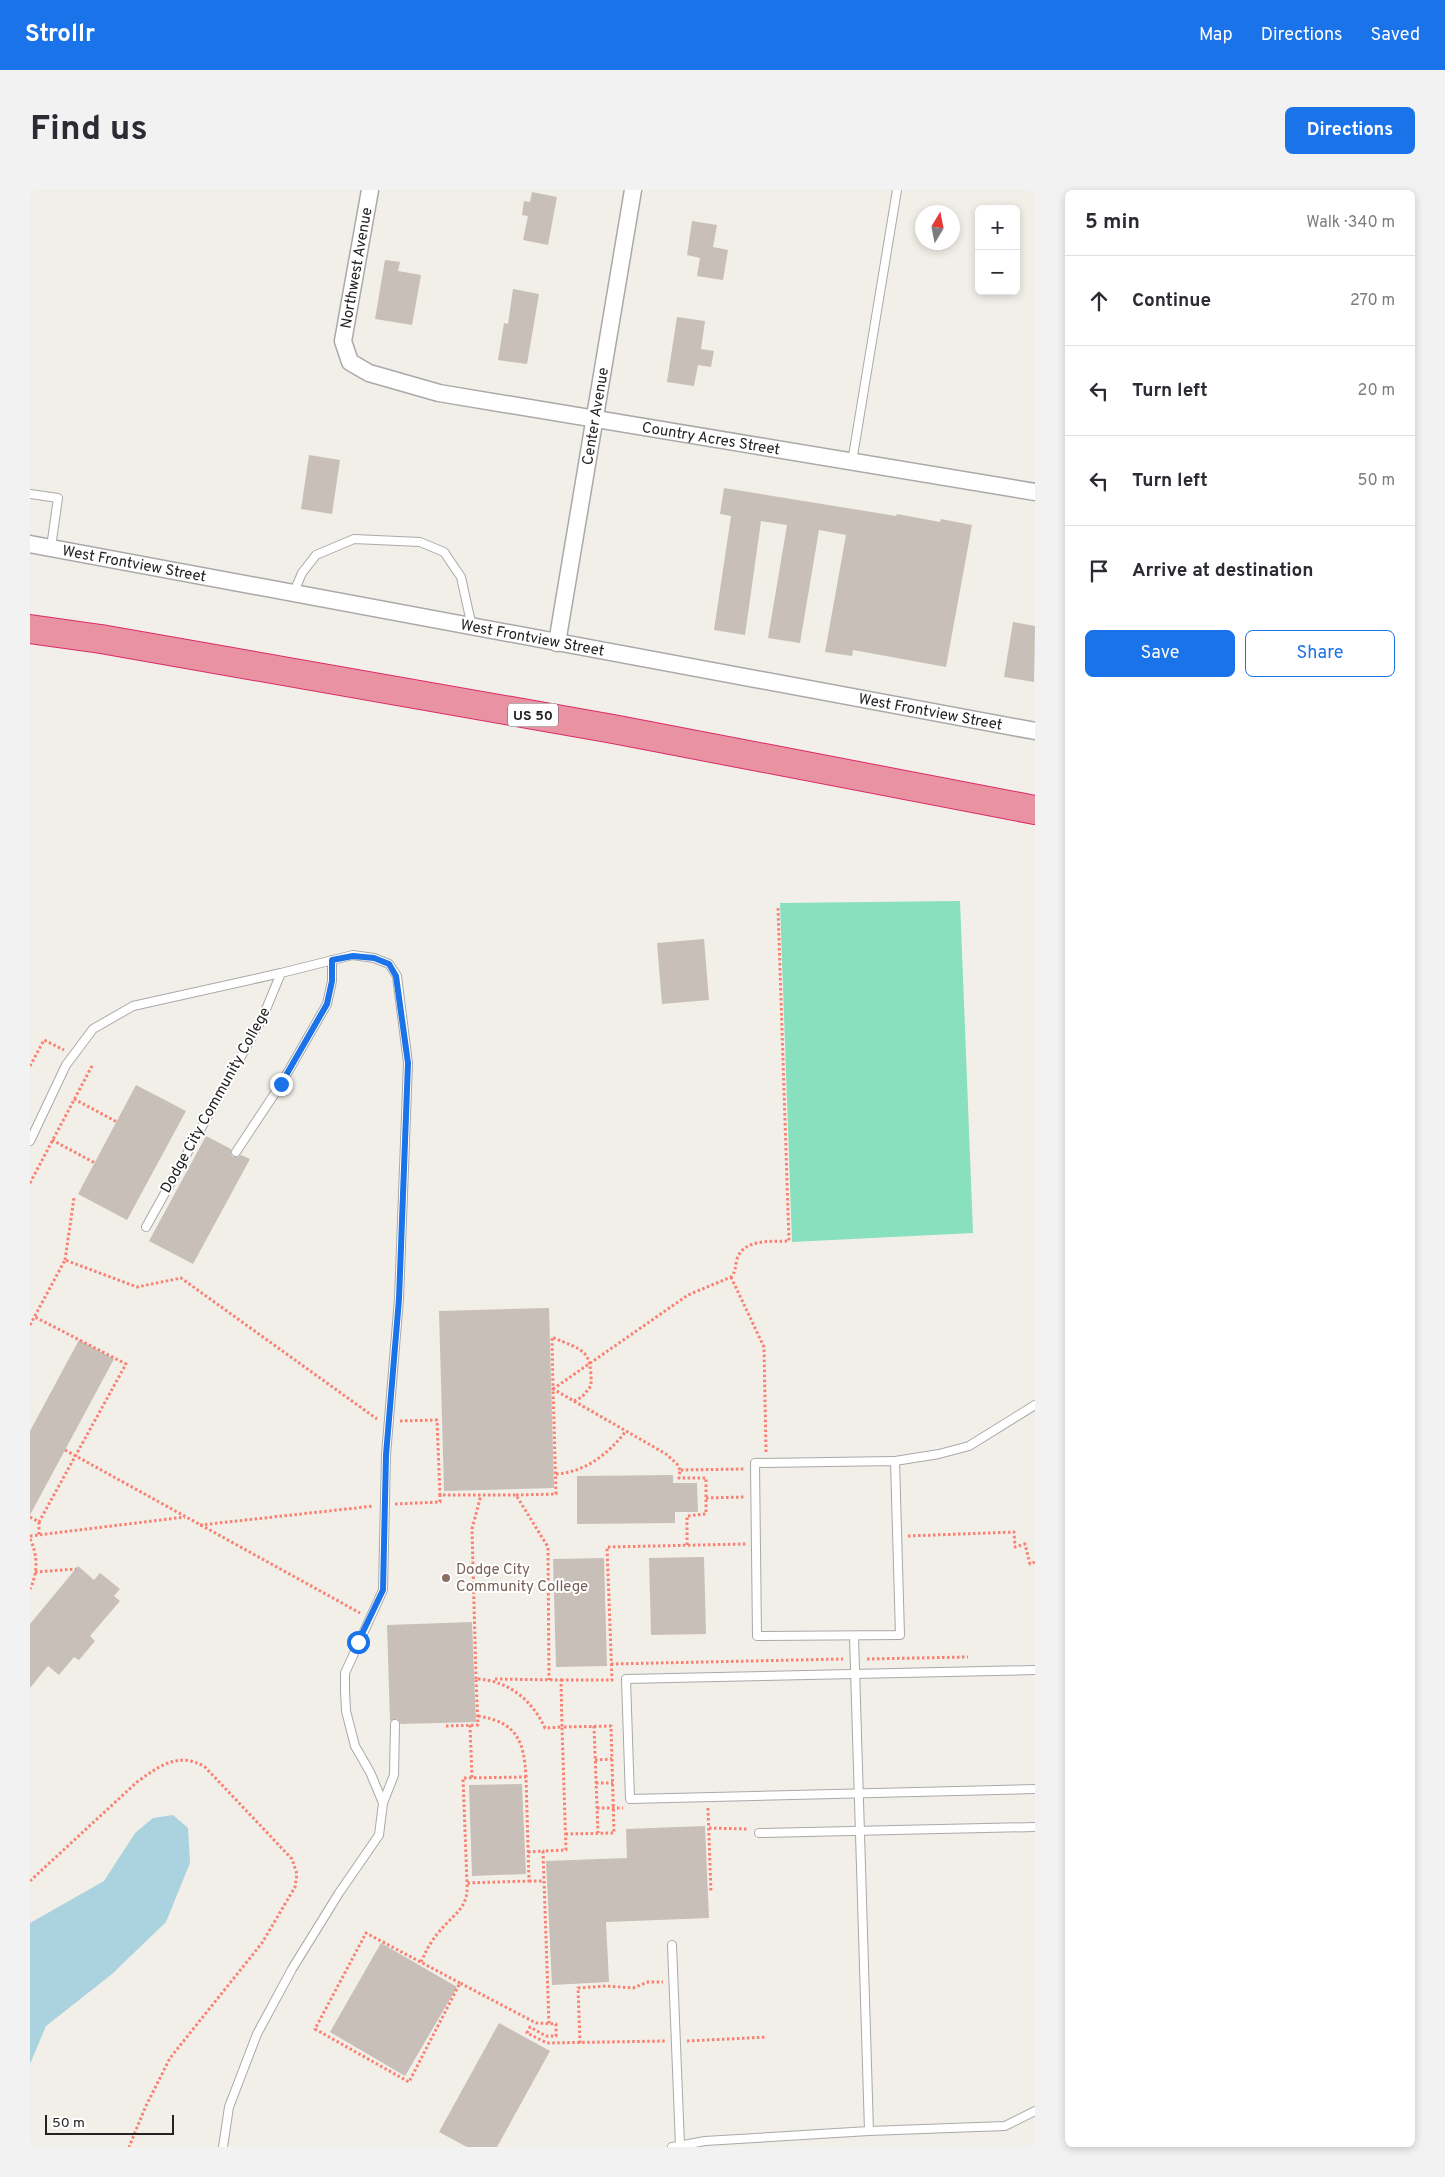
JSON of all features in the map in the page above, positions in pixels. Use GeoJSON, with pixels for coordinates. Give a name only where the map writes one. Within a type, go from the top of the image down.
{"type":"FeatureCollection","features":[{"type":"Feature","properties":{"kind":"highway","name":"US 50"},"geometry":{"type":"LineString","coordinates":[[30,629],[101,639],[594,726],[1035,810]]}},
{"type":"Feature","properties":{"kind":"street","name":"Northwest Avenue"},"geometry":{"type":"LineString","coordinates":[[370,190],[343,341],[350,362],[369,373],[390,379]]}},
{"type":"Feature","properties":{"kind":"street","name":"Center Avenue"},"geometry":{"type":"LineString","coordinates":[[557,643],[633,190]]}},
{"type":"Feature","properties":{"kind":"street","name":"Country Acres Street"},"geometry":{"type":"LineString","coordinates":[[390,379],[439,393],[1035,492]]}},
{"type":"Feature","properties":{"kind":"street","name":"West Frontview Street"},"geometry":{"type":"LineString","coordinates":[[30,544],[1035,731]]}},
{"type":"Feature","properties":{"kind":"lane"},"geometry":{"type":"LineString","coordinates":[[852,463],[897,190]]}},
{"type":"Feature","properties":{"kind":"lane"},"geometry":{"type":"LineString","coordinates":[[30,494],[58,498],[51,547]]}},
{"type":"Feature","properties":{"kind":"lane"},"geometry":{"type":"LineString","coordinates":[[293,594],[302,573],[316,555],[354,539],[420,542],[444,552],[461,577],[472,627]]}},
{"type":"Feature","properties":{"kind":"lane"},"geometry":{"type":"LineString","coordinates":[[30,1141],[66,1065],[93,1029],[133,1006],[353,956],[374,958],[389,964],[396,976],[408,1063],[399,1299],[389,1421],[383,1590],[345,1673],[346,1711],[355,1746],[370,1772],[383,1803]]}},
{"type":"Feature","properties":{"kind":"lane"},"geometry":{"type":"LineString","coordinates":[[236,1152],[281,1084],[327,1004],[332,981],[332,960]]}},
{"type":"Feature","properties":{"kind":"lane","name":"Dodge City Community College"},"geometry":{"type":"LineString","coordinates":[[146,1226],[262,1019],[281,972]]}},
{"type":"Feature","properties":{"kind":"lane"},"geometry":{"type":"LineString","coordinates":[[895,1461],[900,1635],[758,1636],[755,1464],[895,1461],[939,1454],[969,1446],[1035,1405]]}},
{"type":"Feature","properties":{"kind":"lane"},"geometry":{"type":"LineString","coordinates":[[854,1636],[869,2131]]}},
{"type":"Feature","properties":{"kind":"lane"},"geometry":{"type":"LineString","coordinates":[[1035,1670],[626,1679],[630,1799],[1035,1790]]}},
{"type":"Feature","properties":{"kind":"lane"},"geometry":{"type":"LineString","coordinates":[[223,2147],[230,2108],[257,2034],[302,1952],[339,1893],[379,1835],[383,1803],[394,1775],[395,1724]]}},
{"type":"Feature","properties":{"kind":"lane"},"geometry":{"type":"LineString","coordinates":[[759,1833],[1035,1827]]}},
{"type":"Feature","properties":{"kind":"lane"},"geometry":{"type":"LineString","coordinates":[[672,1945],[680,2145]]}},
{"type":"Feature","properties":{"kind":"lane"},"geometry":{"type":"LineString","coordinates":[[672,2147],[705,2141],[869,2131],[1005,2126],[1035,2111]]}},
{"type":"Feature","properties":{"kind":"path"},"geometry":{"type":"LineString","coordinates":[[553,1389],[688,1295],[731,1277],[734,1274],[737,1258],[746,1246],[789,1241],[778,908]]}},
{"type":"Feature","properties":{"kind":"path"},"geometry":{"type":"LineString","coordinates":[[30,1066],[44,1040],[73,1056]]}},
{"type":"Feature","properties":{"kind":"path"},"geometry":{"type":"LineString","coordinates":[[30,1183],[93,1064]]}},
{"type":"Feature","properties":{"kind":"path"},"geometry":{"type":"LineString","coordinates":[[74,1099],[117,1122]]}},
{"type":"Feature","properties":{"kind":"path"},"geometry":{"type":"LineString","coordinates":[[52,1140],[95,1163]]}},
{"type":"Feature","properties":{"kind":"path"},"geometry":{"type":"LineString","coordinates":[[30,1325],[66,1260],[74,1198]]}},
{"type":"Feature","properties":{"kind":"path"},"geometry":{"type":"LineString","coordinates":[[66,1260],[137,1287],[181,1278],[380,1420],[437,1420],[440,1502],[385,1505],[200,1525]]}},
{"type":"Feature","properties":{"kind":"path"},"geometry":{"type":"LineString","coordinates":[[731,1277],[764,1347],[767,1463]]}},
{"type":"Feature","properties":{"kind":"path"},"geometry":{"type":"LineString","coordinates":[[35,1317],[126,1364],[39,1522],[39,1535]]}},
{"type":"Feature","properties":{"kind":"path"},"geometry":{"type":"LineString","coordinates":[[440,1495],[556,1494],[552,1337],[584,1351],[590,1364],[590,1386],[582,1397],[574,1401]]}},
{"type":"Feature","properties":{"kind":"path"},"geometry":{"type":"LineString","coordinates":[[553,1389],[666,1454],[677,1464],[680,1470],[679,1478],[706,1478],[706,1514],[686,1516],[687,1545]]}},
{"type":"Feature","properties":{"kind":"path"},"geometry":{"type":"LineString","coordinates":[[556,1474],[574,1472],[593,1462],[614,1447],[626,1430]]}},
{"type":"Feature","properties":{"kind":"path"},"geometry":{"type":"LineString","coordinates":[[65,1450],[370,1618]]}},
{"type":"Feature","properties":{"kind":"path"},"geometry":{"type":"LineString","coordinates":[[680,1470],[755,1469]]}},
{"type":"Feature","properties":{"kind":"path"},"geometry":{"type":"LineString","coordinates":[[516,1494],[548,1547],[549,1680]]}},
{"type":"Feature","properties":{"kind":"path"},"geometry":{"type":"LineString","coordinates":[[446,1726],[478,1725],[472,1528],[481,1495]]}},
{"type":"Feature","properties":{"kind":"path"},"geometry":{"type":"LineString","coordinates":[[706,1498],[755,1497]]}},
{"type":"Feature","properties":{"kind":"path"},"geometry":{"type":"LineString","coordinates":[[30,1589],[35,1572],[35,1550],[30,1537],[185,1517]]}},
{"type":"Feature","properties":{"kind":"path"},"geometry":{"type":"LineString","coordinates":[[30,1518],[39,1522]]}},
{"type":"Feature","properties":{"kind":"path"},"geometry":{"type":"LineString","coordinates":[[897,1537],[1014,1532],[1015,1547],[1025,1544],[1030,1564],[1035,1562]]}},
{"type":"Feature","properties":{"kind":"path"},"geometry":{"type":"LineString","coordinates":[[476,1679],[612,1680],[607,1547],[756,1544]]}},
{"type":"Feature","properties":{"kind":"path"},"geometry":{"type":"LineString","coordinates":[[35,1572],[76,1569]]}},
{"type":"Feature","properties":{"kind":"path"},"geometry":{"type":"LineString","coordinates":[[611,1664],[978,1657]]}},
{"type":"Feature","properties":{"kind":"path"},"geometry":{"type":"LineString","coordinates":[[492,1679],[508,1686],[526,1700],[538,1714],[545,1728],[611,1726],[614,1833],[566,1834]]}},
{"type":"Feature","properties":{"kind":"path"},"geometry":{"type":"LineString","coordinates":[[528,1852],[566,1850],[561,1680]]}},
{"type":"Feature","properties":{"kind":"path"},"geometry":{"type":"LineString","coordinates":[[478,1716],[496,1720],[516,1733],[525,1756],[529,1881]]}},
{"type":"Feature","properties":{"kind":"path"},"geometry":{"type":"LineString","coordinates":[[470,1725],[472,1778]]}},
{"type":"Feature","properties":{"kind":"path"},"geometry":{"type":"LineString","coordinates":[[594,1726],[598,1833]]}},
{"type":"Feature","properties":{"kind":"path"},"geometry":{"type":"LineString","coordinates":[[595,1760],[612,1759]]}},
{"type":"Feature","properties":{"kind":"path"},"geometry":{"type":"LineString","coordinates":[[30,1881],[137,1782],[157,1768],[176,1760],[194,1760],[205,1767],[292,1859],[297,1874],[295,1887],[262,1943],[170,2058],[145,2108],[129,2147]]}},
{"type":"Feature","properties":{"kind":"path"},"geometry":{"type":"LineString","coordinates":[[421,1962],[430,1943],[466,1901],[468,1883],[463,1778],[526,1777]]}},
{"type":"Feature","properties":{"kind":"path"},"geometry":{"type":"LineString","coordinates":[[596,1783],[613,1782]]}},
{"type":"Feature","properties":{"kind":"path"},"geometry":{"type":"LineString","coordinates":[[708,1805],[711,1893]]}},
{"type":"Feature","properties":{"kind":"path"},"geometry":{"type":"LineString","coordinates":[[709,1828],[749,1830],[759,1833]]}},
{"type":"Feature","properties":{"kind":"path"},"geometry":{"type":"LineString","coordinates":[[542,1851],[549,2024]]}},
{"type":"Feature","properties":{"kind":"path"},"geometry":{"type":"LineString","coordinates":[[468,1883],[544,1881]]}},
{"type":"Feature","properties":{"kind":"path"},"geometry":{"type":"LineString","coordinates":[[460,1983],[409,2082],[315,2029],[366,1933],[536,2023],[556,2024],[556,2036],[546,2036],[530,2028],[526,2033],[546,2044],[766,2037]]}},
{"type":"Feature","properties":{"kind":"path"},"geometry":{"type":"LineString","coordinates":[[580,2043],[578,1988],[606,1986],[633,1988],[648,1982],[674,1982]]}},
{"type":"Feature","properties":{"kind":"green space"},"geometry":{"type":"Polygon","coordinates":[[[960,901],[973,1233],[792,1242],[780,903],[960,901]]]}},
{"type":"Feature","properties":{"kind":"water"},"geometry":{"type":"Polygon","coordinates":[[[173,1815],[188,1828],[190,1863],[166,1922],[112,1974],[46,2026],[30,2064],[30,1923],[104,1881],[135,1833],[153,1818],[173,1815]]]}},
{"type":"Feature","properties":{"kind":"building"},"geometry":{"type":"Polygon","coordinates":[[[532,192],[557,197],[548,245],[523,240],[528,216],[522,215],[524,201],[530,202],[532,192]]]}},
{"type":"Feature","properties":{"kind":"building"},"geometry":{"type":"Polygon","coordinates":[[[692,221],[717,225],[713,247],[728,250],[723,280],[697,276],[700,258],[687,255],[692,221]]]}},
{"type":"Feature","properties":{"kind":"building"},"geometry":{"type":"Polygon","coordinates":[[[385,260],[400,262],[398,271],[421,275],[412,325],[375,319],[385,260]]]}},
{"type":"Feature","properties":{"kind":"building"},"geometry":{"type":"Polygon","coordinates":[[[513,289],[539,294],[527,364],[498,360],[504,323],[508,324],[513,289]]]}},
{"type":"Feature","properties":{"kind":"building"},"geometry":{"type":"Polygon","coordinates":[[[677,317],[705,321],[701,349],[714,351],[711,367],[698,365],[694,386],[667,382],[677,317]]]}},
{"type":"Feature","properties":{"kind":"building"},"geometry":{"type":"Polygon","coordinates":[[[309,455],[340,460],[332,514],[301,509],[309,455]]]}},
{"type":"Feature","properties":{"kind":"building"},"geometry":{"type":"Polygon","coordinates":[[[724,488],[896,516],[897,514],[940,522],[941,519],[972,525],[946,667],[853,650],[852,656],[825,652],[846,535],[819,530],[800,643],[768,638],[787,525],[761,521],[745,635],[714,630],[731,516],[720,514],[724,488]]]}},
{"type":"Feature","properties":{"kind":"building"},"geometry":{"type":"Polygon","coordinates":[[[1013,622],[1035,626],[1034,682],[1004,677],[1013,622]]]}},
{"type":"Feature","properties":{"kind":"building"},"geometry":{"type":"Polygon","coordinates":[[[704,939],[709,1000],[662,1004],[657,943],[704,939]]]}},
{"type":"Feature","properties":{"kind":"building"},"geometry":{"type":"Polygon","coordinates":[[[136,1085],[186,1111],[127,1220],[78,1194],[136,1085]]]}},
{"type":"Feature","properties":{"kind":"building"},"geometry":{"type":"Polygon","coordinates":[[[206,1136],[231,1149],[233,1157],[241,1155],[250,1159],[193,1264],[149,1241],[206,1136]]]}},
{"type":"Feature","properties":{"kind":"building"},"geometry":{"type":"Polygon","coordinates":[[[549,1308],[554,1488],[444,1491],[439,1311],[549,1308]]]}},
{"type":"Feature","properties":{"kind":"building"},"geometry":{"type":"Polygon","coordinates":[[[79,1340],[114,1359],[30,1515],[30,1431],[79,1340]]]}},
{"type":"Feature","properties":{"kind":"building"},"geometry":{"type":"Polygon","coordinates":[[[673,1475],[673,1483],[697,1483],[698,1512],[675,1512],[675,1523],[577,1524],[577,1476],[673,1475]]]}},
{"type":"Feature","properties":{"kind":"building"},"geometry":{"type":"Polygon","coordinates":[[[704,1557],[706,1634],[651,1635],[649,1558],[704,1557]]]}},
{"type":"Feature","properties":{"kind":"building"},"geometry":{"type":"Polygon","coordinates":[[[604,1558],[607,1666],[556,1667],[553,1559],[604,1558]]]}},
{"type":"Feature","properties":{"kind":"building"},"geometry":{"type":"Polygon","coordinates":[[[78,1566],[94,1580],[100,1573],[120,1589],[114,1596],[120,1601],[90,1636],[95,1641],[79,1660],[74,1657],[59,1675],[48,1666],[30,1688],[30,1624],[78,1566]]]}},
{"type":"Feature","properties":{"kind":"building"},"geometry":{"type":"Polygon","coordinates":[[[472,1622],[476,1722],[401,1724],[397,1719],[390,1721],[387,1625],[472,1622]]]}},
{"type":"Feature","properties":{"kind":"building"},"geometry":{"type":"Polygon","coordinates":[[[522,1784],[526,1874],[472,1876],[469,1785],[522,1784]]]}},
{"type":"Feature","properties":{"kind":"building"},"geometry":{"type":"Polygon","coordinates":[[[705,1826],[709,1918],[606,1922],[609,1982],[552,1985],[546,1861],[627,1858],[626,1829],[705,1826]]]}},
{"type":"Feature","properties":{"kind":"building"},"geometry":{"type":"Polygon","coordinates":[[[381,1943],[457,1987],[405,2076],[330,2032],[381,1943]]]}},
{"type":"Feature","properties":{"kind":"building"},"geometry":{"type":"Polygon","coordinates":[[[499,2023],[550,2051],[497,2147],[467,2147],[439,2132],[499,2023]]]}},
{"type":"Feature","properties":{"kind":"place","name":"Dodge City Community College"},"geometry":{"type":"Point","coordinates":[446,1578]}},
{"type":"Feature","properties":{"kind":"route"},"geometry":{"type":"LineString","coordinates":[[281,1084],[327,1004],[332,981],[332,960],[353,956],[374,958],[389,964],[396,976],[408,1063],[399,1299],[386,1455],[383,1590],[358,1642]]}}]}
